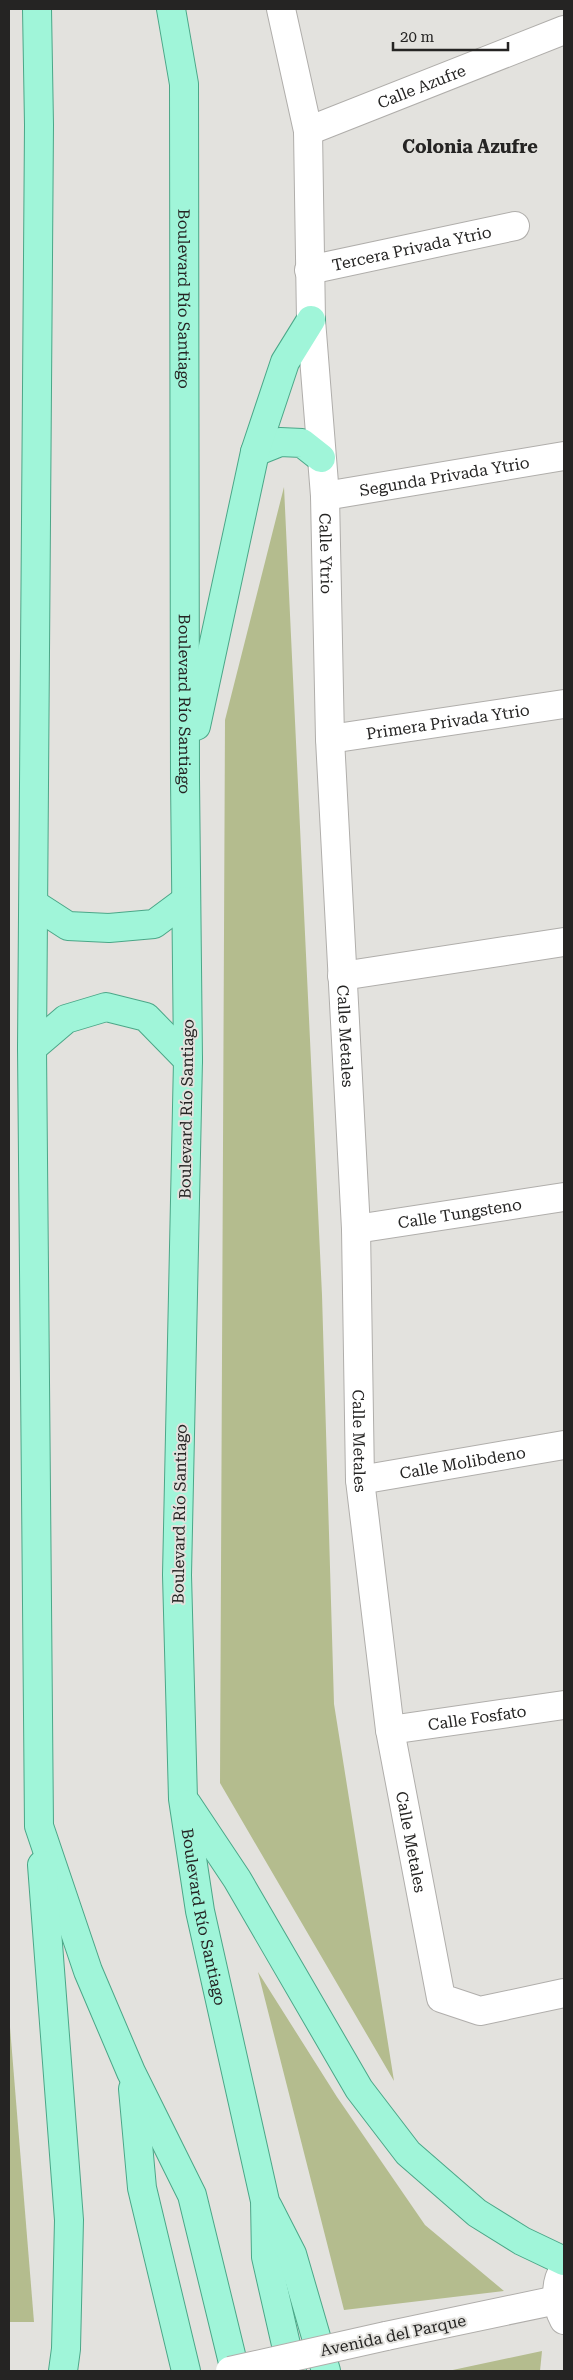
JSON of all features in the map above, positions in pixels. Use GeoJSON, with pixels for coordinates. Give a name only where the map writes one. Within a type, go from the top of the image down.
{"type":"FeatureCollection","features":[{"type":"Feature","properties":{"kind":"main road"},"geometry":{"type":"LineString","coordinates":[[38,9],[39,135],[32,1048],[39,1826],[69,2220],[66,2348],[63,2371]]}},
{"type":"Feature","properties":{"kind":"main road","name":"Boulevard Río Santiago"},"geometry":{"type":"LineString","coordinates":[[171,9],[184,84],[185,901],[188,1060],[177,1575],[184,1799],[200,1911],[265,2201],[266,2257],[292,2371]]}},
{"type":"Feature","properties":{"kind":"main road"},"geometry":{"type":"LineString","coordinates":[[185,779],[255,452],[285,362],[311,320]]}},
{"type":"Feature","properties":{"kind":"main road"},"geometry":{"type":"LineString","coordinates":[[255,452],[280,442],[302,443],[321,458]]}},
{"type":"Feature","properties":{"kind":"main road"},"geometry":{"type":"LineString","coordinates":[[34,904],[68,926],[109,928],[154,924],[185,901]]}},
{"type":"Feature","properties":{"kind":"main road"},"geometry":{"type":"LineString","coordinates":[[32,1048],[66,1019],[106,1007],[146,1017],[188,1060]]}},
{"type":"Feature","properties":{"kind":"main road"},"geometry":{"type":"LineString","coordinates":[[184,1799],[237,1879],[360,2090],[408,2153],[477,2213],[522,2242],[564,2261]]}},
{"type":"Feature","properties":{"kind":"main road"},"geometry":{"type":"LineString","coordinates":[[39,1826],[88,1970],[131,2072],[192,2195],[235,2371]]}},
{"type":"Feature","properties":{"kind":"main road"},"geometry":{"type":"LineString","coordinates":[[131,2072],[142,2188],[186,2371]]}},
{"type":"Feature","properties":{"kind":"main road","name":"Boulevard Río Santiago"},"geometry":{"type":"LineString","coordinates":[[265,2201],[292,2254],[326,2371]]}},
{"type":"Feature","properties":{"kind":"street","name":"Calle Ytrio"},"geometry":{"type":"LineString","coordinates":[[281,9],[308,131],[311,320],[325,496],[330,738],[342,976]]}},
{"type":"Feature","properties":{"kind":"street","name":"Calle Azufre"},"geometry":{"type":"LineString","coordinates":[[308,131],[564,30]]}},
{"type":"Feature","properties":{"kind":"street","name":"Tercera Privada Ytrio"},"geometry":{"type":"LineString","coordinates":[[309,270],[515,226]]}},
{"type":"Feature","properties":{"kind":"street","name":"Segunda Privada Ytrio"},"geometry":{"type":"LineString","coordinates":[[325,496],[564,456]]}},
{"type":"Feature","properties":{"kind":"street","name":"Primera Privada Ytrio"},"geometry":{"type":"LineString","coordinates":[[330,738],[564,704]]}},
{"type":"Feature","properties":{"kind":"street","name":"Calle Metales"},"geometry":{"type":"LineString","coordinates":[[564,942],[342,976],[356,1229],[360,1480],[390,1730],[441,1998],[480,2011],[564,1993]]}},
{"type":"Feature","properties":{"kind":"street","name":"Calle Tungsteno"},"geometry":{"type":"LineString","coordinates":[[356,1229],[564,1197]]}},
{"type":"Feature","properties":{"kind":"street","name":"Calle Molibdeno"},"geometry":{"type":"LineString","coordinates":[[360,1480],[564,1445]]}},
{"type":"Feature","properties":{"kind":"street","name":"Calle Fosfato"},"geometry":{"type":"LineString","coordinates":[[390,1730],[564,1705]]}},
{"type":"Feature","properties":{"kind":"street"},"geometry":{"type":"LineString","coordinates":[[560,2310],[558,2287],[564,2269]]}},
{"type":"Feature","properties":{"kind":"street","name":"Avenida del Parque"},"geometry":{"type":"LineString","coordinates":[[230,2371],[386,2336],[560,2310]]}},
{"type":"Feature","properties":{"kind":"green space"},"geometry":{"type":"Polygon","coordinates":[[[284,487],[322,1295],[334,1704],[394,2081],[220,1783],[225,720],[284,487]]]}},
{"type":"Feature","properties":{"kind":"green space"},"geometry":{"type":"Polygon","coordinates":[[[258,1972],[337,2097],[425,2225],[504,2291],[344,2310],[258,1972]]]}},
{"type":"Feature","properties":{"kind":"green space"},"geometry":{"type":"Polygon","coordinates":[[[9,2015],[34,2322],[9,2322],[9,2015]]]}},
{"type":"Feature","properties":{"kind":"green space"},"geometry":{"type":"Polygon","coordinates":[[[542,2351],[540,2371],[448,2371],[542,2351]]]}},
{"type":"Feature","properties":{"kind":"district","name":"Colonia Azufre"},"geometry":{"type":"Point","coordinates":[470,147]}}]}
